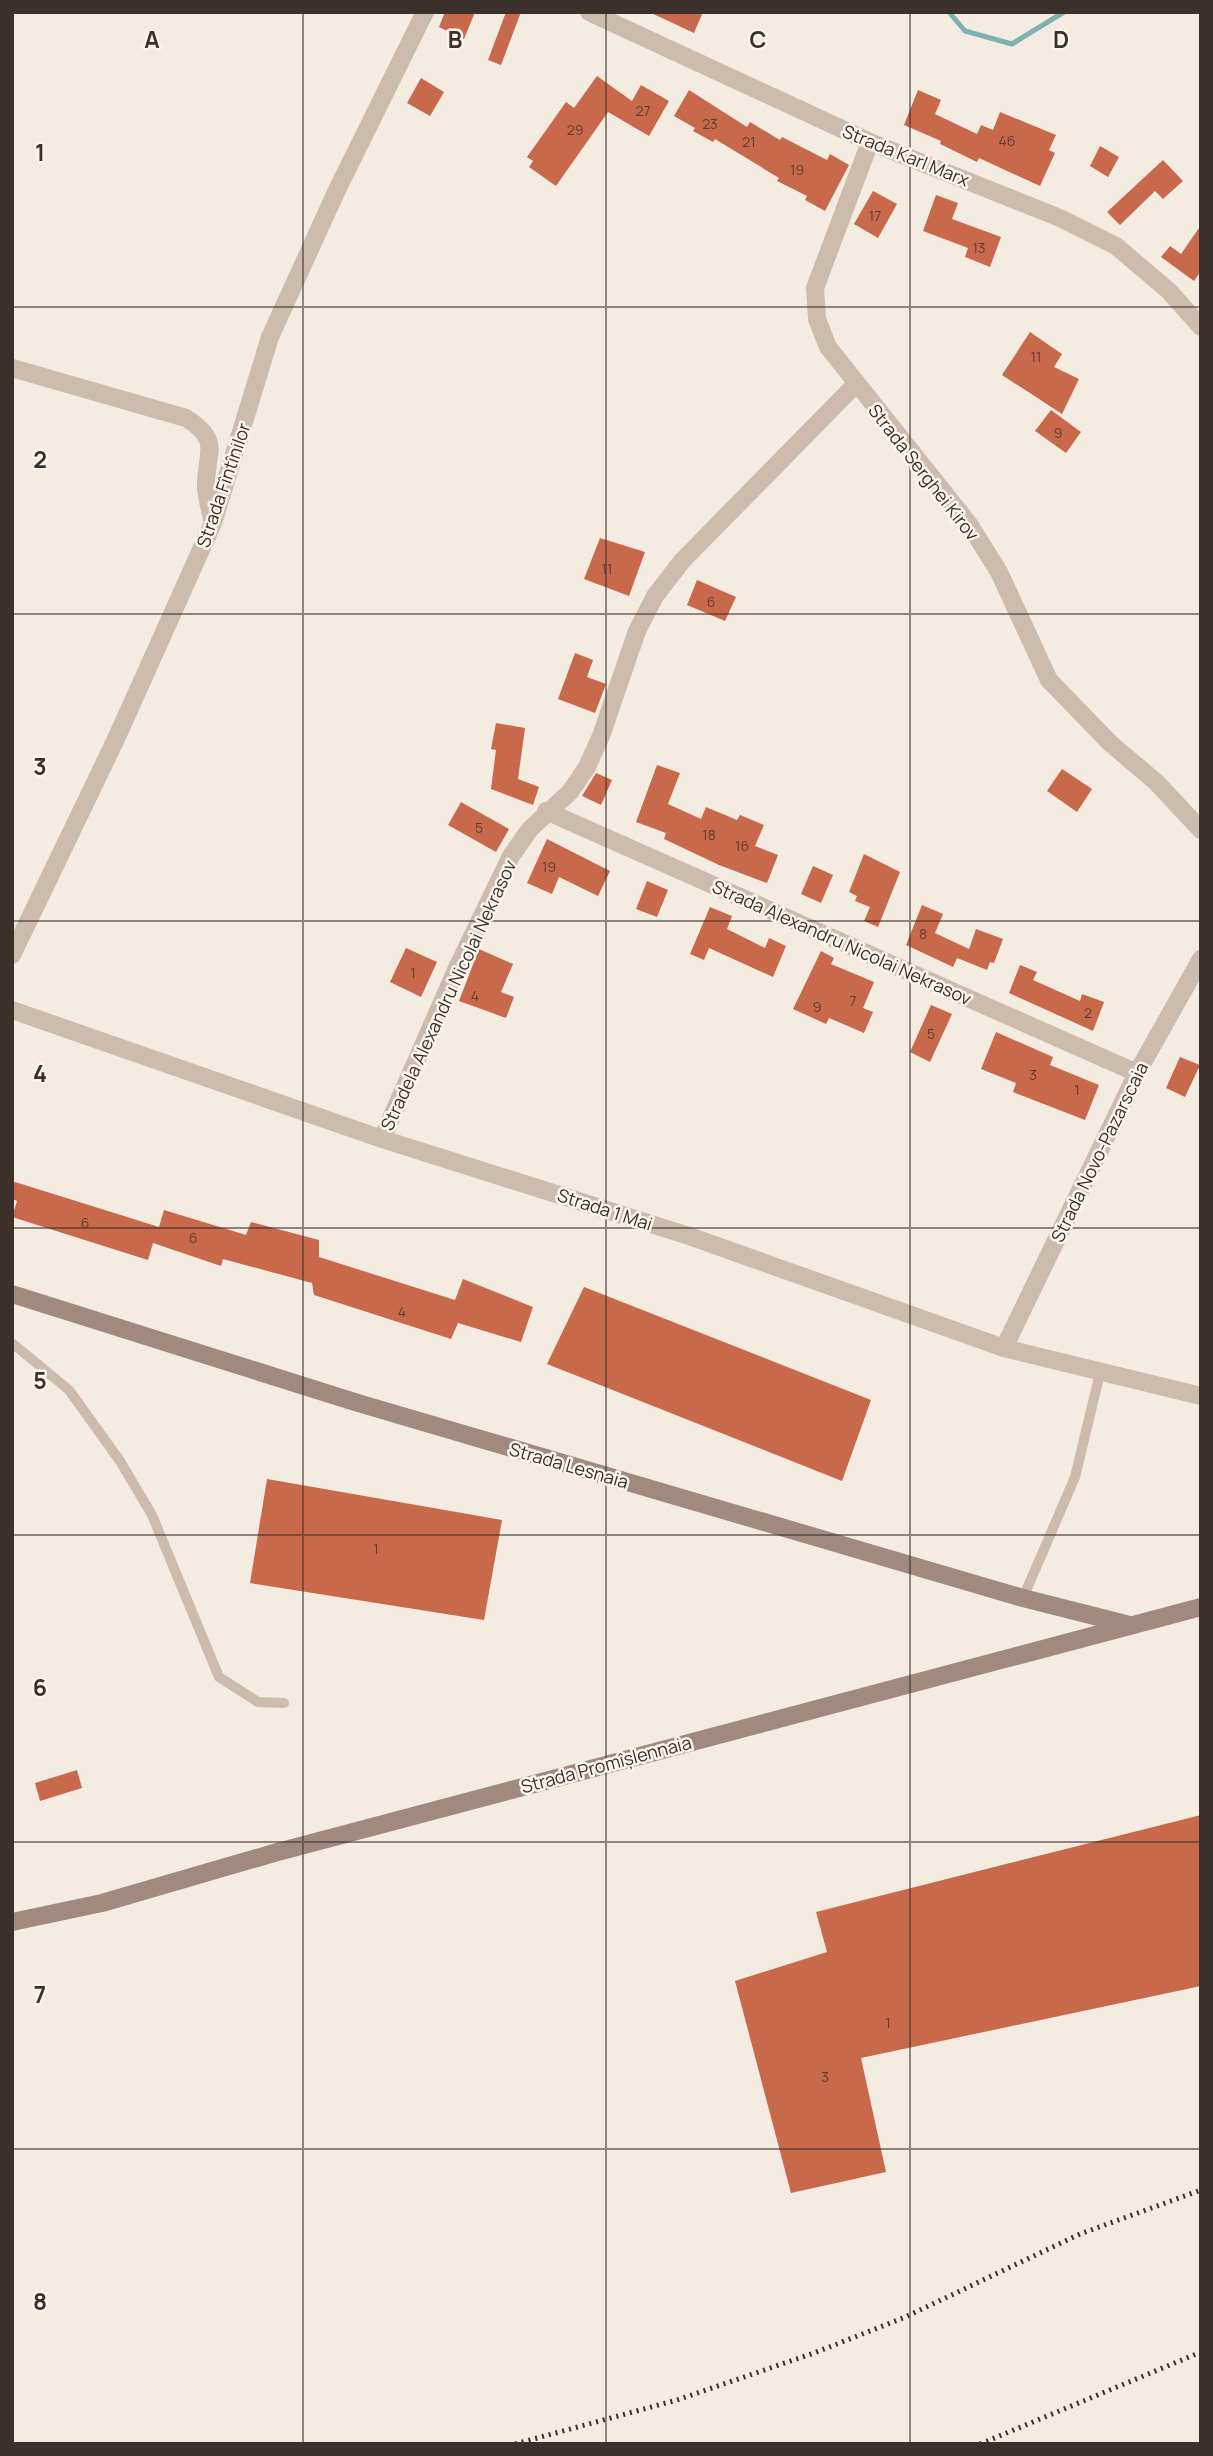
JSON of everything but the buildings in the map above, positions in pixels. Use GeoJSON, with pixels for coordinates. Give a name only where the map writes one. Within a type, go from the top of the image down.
{"type":"FeatureCollection","features":[{"type":"Feature","properties":{"kind":"street","name":"Strada Fîntînilor"},"geometry":{"type":"LineString","coordinates":[[12,955],[116,739],[213,523],[270,337],[337,190],[425,12]]}},
{"type":"Feature","properties":{"kind":"street","name":"Strada Karl Marx"},"geometry":{"type":"LineString","coordinates":[[589,12],[870,142],[1060,218],[1116,246],[1169,290],[1201,327]]}},
{"type":"Feature","properties":{"kind":"street","name":"Strada Serghei Kirov"},"geometry":{"type":"LineString","coordinates":[[870,142],[815,288],[817,318],[828,347],[855,385],[969,524],[999,572],[1049,680],[1110,743],[1156,782],[1201,830]]}},
{"type":"Feature","properties":{"kind":"street"},"geometry":{"type":"LineString","coordinates":[[12,368],[186,418],[203,429],[210,450],[206,486],[213,523]]}},
{"type":"Feature","properties":{"kind":"street","name":"Stradela Alexandru Nicolai Nekrasov"},"geometry":{"type":"LineString","coordinates":[[382,1139],[456,970],[511,856],[546,811],[570,793],[587,767],[601,736],[637,631],[655,596],[682,561],[855,385]]}},
{"type":"Feature","properties":{"kind":"street","name":"Strada Alexandru Nicolai Nekrasov"},"geometry":{"type":"LineString","coordinates":[[546,811],[1137,1073]]}},
{"type":"Feature","properties":{"kind":"street","name":"Strada Novo-Pazarscaia"},"geometry":{"type":"LineString","coordinates":[[1004,1348],[1137,1073],[1201,959]]}},
{"type":"Feature","properties":{"kind":"street","name":"Strada 1 Mai"},"geometry":{"type":"LineString","coordinates":[[12,1010],[382,1139],[690,1236],[1004,1348],[1201,1396]]}},
{"type":"Feature","properties":{"kind":"street","name":"Strada Lesnaia"},"geometry":{"type":"LineString","coordinates":[[12,1294],[358,1403],[1023,1598],[1128,1625]]}},
{"type":"Feature","properties":{"kind":"street","name":"Strada Promîșlennaia"},"geometry":{"type":"LineString","coordinates":[[12,1922],[102,1903],[287,1850],[1201,1607]]}},
{"type":"Feature","properties":{"kind":"lane"},"geometry":{"type":"LineString","coordinates":[[12,1343],[69,1390],[120,1461],[152,1515],[199,1622],[219,1676],[258,1702],[284,1703]]}},
{"type":"Feature","properties":{"kind":"lane"},"geometry":{"type":"LineString","coordinates":[[1023,1598],[1074,1477],[1100,1373]]}},
{"type":"Feature","properties":{"kind":"waterway"},"geometry":{"type":"LineString","coordinates":[[949,12],[965,31],[1012,44],[1064,12]]}},
{"type":"Feature","properties":{"kind":"railway"},"geometry":{"type":"LineString","coordinates":[[515,2444],[677,2400],[814,2353],[903,2318],[1080,2234],[1201,2190]]}},
{"type":"Feature","properties":{"kind":"railway"},"geometry":{"type":"LineString","coordinates":[[980,2444],[1201,2352]]}}]}
